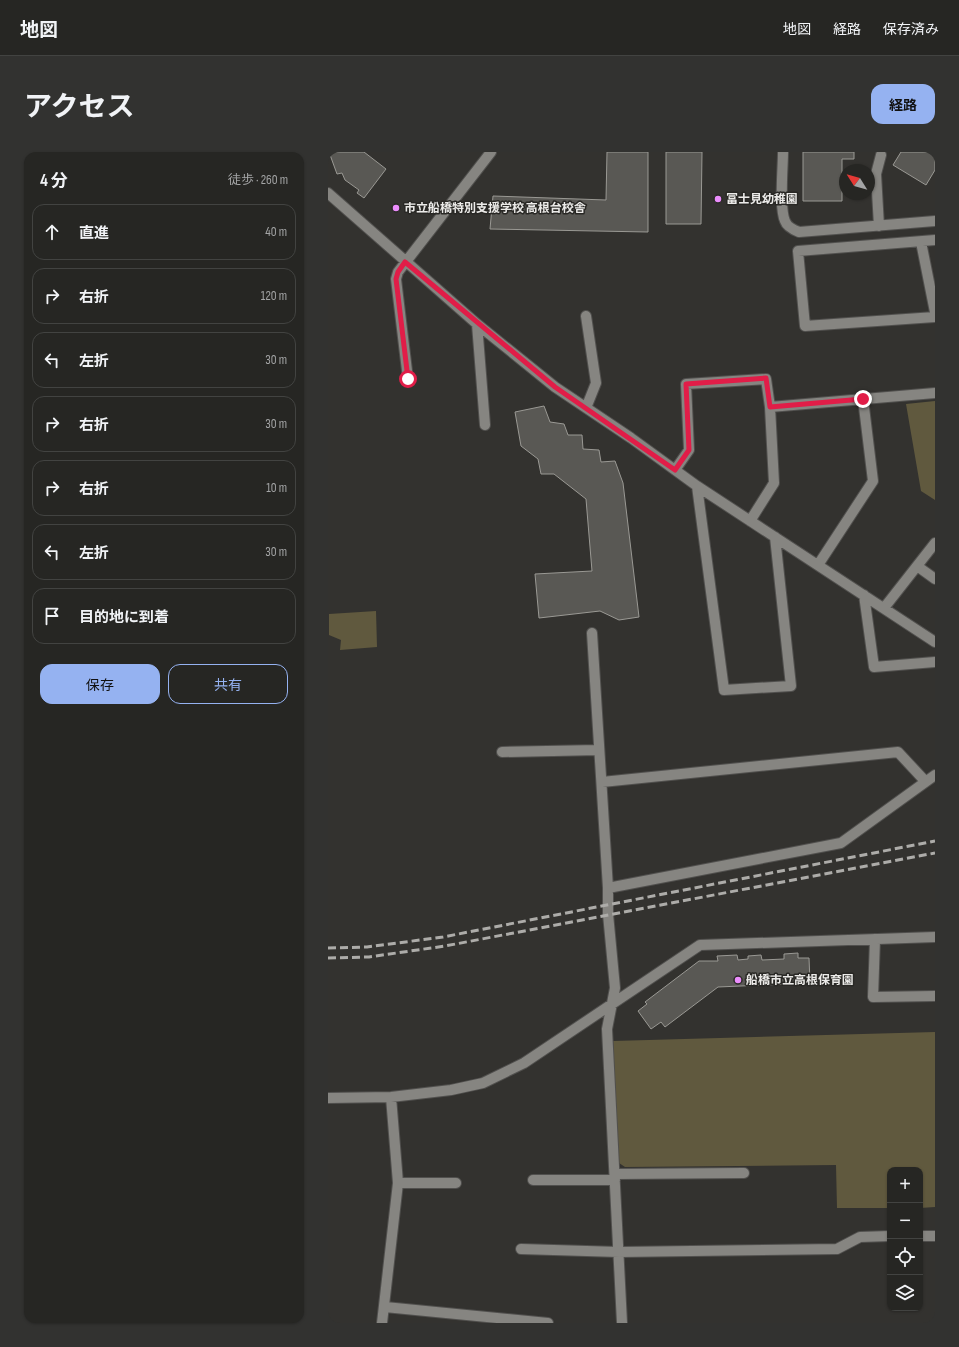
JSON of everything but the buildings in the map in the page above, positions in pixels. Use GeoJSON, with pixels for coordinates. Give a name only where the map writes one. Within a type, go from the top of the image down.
{"type":"FeatureCollection","features":[{"type":"Feature","properties":{"kind":"street"},"geometry":{"type":"LineString","coordinates":[[408,379],[396,279],[398,272],[491,152]]}},
{"type":"Feature","properties":{"kind":"street"},"geometry":{"type":"LineString","coordinates":[[783,152],[783,209],[785,222],[792,229],[799,232],[935,221]]}},
{"type":"Feature","properties":{"kind":"street"},"geometry":{"type":"LineString","coordinates":[[879,226],[876,174],[881,155]]}},
{"type":"Feature","properties":{"kind":"street"},"geometry":{"type":"LineString","coordinates":[[328,193],[477,324],[555,387],[697,486],[935,642]]}},
{"type":"Feature","properties":{"kind":"street"},"geometry":{"type":"LineString","coordinates":[[935,240],[798,251],[805,326],[935,317]]}},
{"type":"Feature","properties":{"kind":"street"},"geometry":{"type":"LineString","coordinates":[[921,242],[935,312]]}},
{"type":"Feature","properties":{"kind":"street"},"geometry":{"type":"LineString","coordinates":[[586,316],[596,383],[586,408]]}},
{"type":"Feature","properties":{"kind":"street"},"geometry":{"type":"LineString","coordinates":[[477,324],[485,425]]}},
{"type":"Feature","properties":{"kind":"street"},"geometry":{"type":"LineString","coordinates":[[675,470],[689,450],[686,384],[766,378],[770,407],[774,483],[750,521]]}},
{"type":"Feature","properties":{"kind":"street"},"geometry":{"type":"LineString","coordinates":[[770,407],[935,392]]}},
{"type":"Feature","properties":{"kind":"street"},"geometry":{"type":"LineString","coordinates":[[818,565],[873,481],[863,399]]}},
{"type":"Feature","properties":{"kind":"street"},"geometry":{"type":"LineString","coordinates":[[697,486],[724,690],[791,686],[775,537]]}},
{"type":"Feature","properties":{"kind":"street"},"geometry":{"type":"LineString","coordinates":[[884,608],[935,543]]}},
{"type":"Feature","properties":{"kind":"street"},"geometry":{"type":"LineString","coordinates":[[917,566],[935,579]]}},
{"type":"Feature","properties":{"kind":"street"},"geometry":{"type":"LineString","coordinates":[[864,595],[874,667],[935,662]]}},
{"type":"Feature","properties":{"kind":"street"},"geometry":{"type":"LineString","coordinates":[[592,633],[598,750],[602,782],[608,914],[615,988],[607,1029],[622,1323]]}},
{"type":"Feature","properties":{"kind":"street"},"geometry":{"type":"LineString","coordinates":[[502,752],[598,750]]}},
{"type":"Feature","properties":{"kind":"street"},"geometry":{"type":"LineString","coordinates":[[602,782],[898,752],[925,781]]}},
{"type":"Feature","properties":{"kind":"street"},"geometry":{"type":"LineString","coordinates":[[608,888],[841,843],[935,775]]}},
{"type":"Feature","properties":{"kind":"street"},"geometry":{"type":"LineString","coordinates":[[328,1098],[391,1097],[451,1090],[483,1083],[524,1063],[700,945],[935,937]]}},
{"type":"Feature","properties":{"kind":"street"},"geometry":{"type":"LineString","coordinates":[[875,939],[873,997],[935,996]]}},
{"type":"Feature","properties":{"kind":"street"},"geometry":{"type":"LineString","coordinates":[[382,1323],[398,1183],[391,1097]]}},
{"type":"Feature","properties":{"kind":"street"},"geometry":{"type":"LineString","coordinates":[[533,1180],[744,1173]]}},
{"type":"Feature","properties":{"kind":"street"},"geometry":{"type":"LineString","coordinates":[[398,1183],[456,1183]]}},
{"type":"Feature","properties":{"kind":"street"},"geometry":{"type":"LineString","coordinates":[[521,1249],[619,1252],[837,1249],[860,1237],[887,1236]]}},
{"type":"Feature","properties":{"kind":"street"},"geometry":{"type":"LineString","coordinates":[[923,1236],[935,1236]]}},
{"type":"Feature","properties":{"kind":"street"},"geometry":{"type":"LineString","coordinates":[[385,1307],[548,1323]]}},
{"type":"Feature","properties":{"kind":"shaded area"},"geometry":{"type":"Polygon","coordinates":[[[935,401],[935,500],[921,491],[906,404],[935,401]]]}},
{"type":"Feature","properties":{"kind":"shaded area"},"geometry":{"type":"Polygon","coordinates":[[[376,611],[377,647],[340,650],[341,640],[329,635],[329,614],[376,611]]]}},
{"type":"Feature","properties":{"kind":"shaded area"},"geometry":{"type":"Polygon","coordinates":[[[935,1032],[935,1207],[923,1208],[923,1167],[887,1167],[887,1208],[837,1208],[836,1165],[625,1167],[619,1163],[613,1041],[935,1032]]]}},
{"type":"Feature","properties":{"kind":"railway"},"geometry":{"type":"LineString","coordinates":[[328,948],[367,947],[443,937],[935,841]]}},
{"type":"Feature","properties":{"kind":"railway"},"geometry":{"type":"LineString","coordinates":[[328,958],[369,957],[445,946],[935,853]]}},
{"type":"Feature","properties":{"kind":"place","name":"冨士見幼稚園"},"geometry":{"type":"Point","coordinates":[718,199]}},
{"type":"Feature","properties":{"kind":"place","name":"市立船橋特別支援学校 高根台校舎"},"geometry":{"type":"Point","coordinates":[396,208]}},
{"type":"Feature","properties":{"kind":"place","name":"船橋市立高根保育園"},"geometry":{"type":"Point","coordinates":[738,980]}},
{"type":"Feature","properties":{"kind":"route"},"geometry":{"type":"LineString","coordinates":[[408,379],[396,279],[398,272],[405,262],[477,324],[555,387],[631,438],[675,470],[689,450],[686,384],[766,378],[770,407],[863,399]]}}]}
